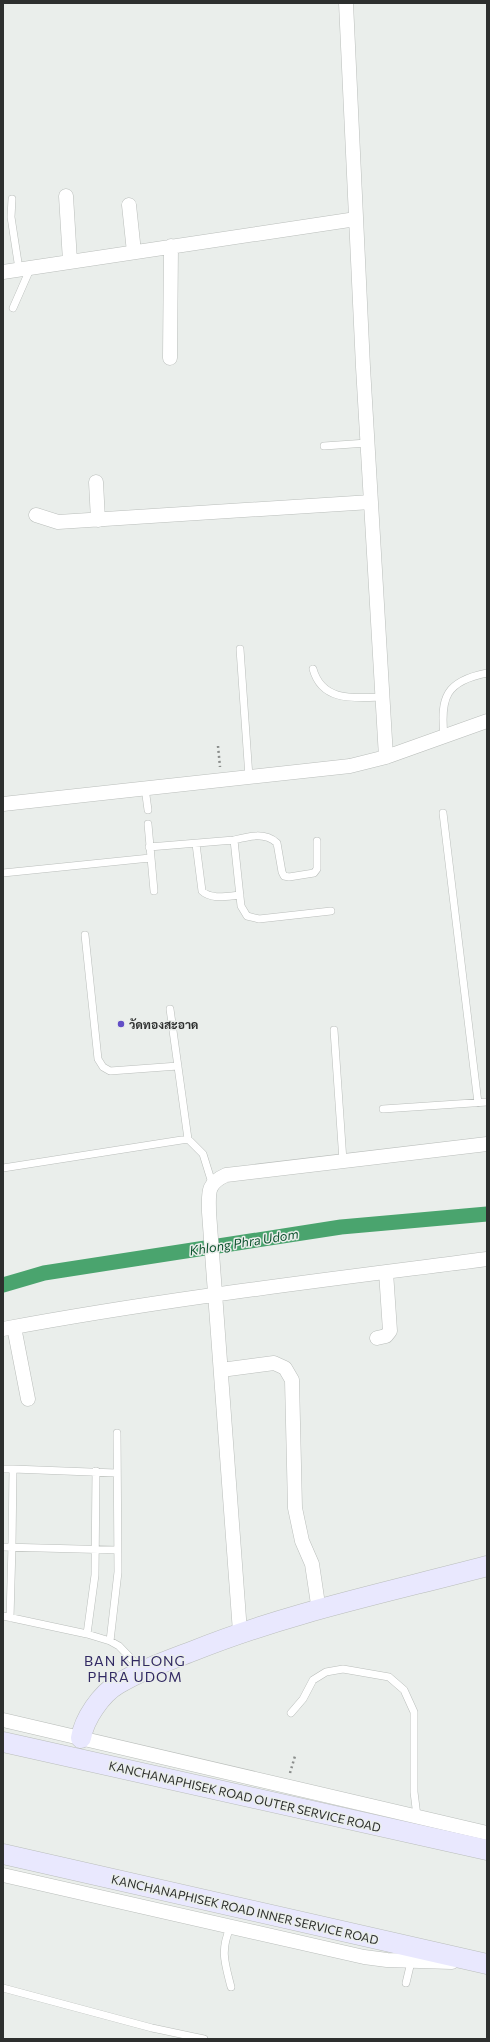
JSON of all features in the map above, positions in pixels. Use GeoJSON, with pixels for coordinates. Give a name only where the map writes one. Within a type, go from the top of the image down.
{"type":"FeatureCollection","features":[{"type":"Feature","properties":{"kind":"main road"},"geometry":{"type":"LineString","coordinates":[[81,1738],[87,1720],[103,1697],[116,1685],[143,1671],[240,1632],[487,1566]]}},
{"type":"Feature","properties":{"kind":"main road","name":"KANCHANAPHISEK ROAD OUTER SERVICE ROAD"},"geometry":{"type":"LineString","coordinates":[[3,1742],[487,1850]]}},
{"type":"Feature","properties":{"kind":"main road","name":"KANCHANAPHISEK ROAD INNER SERVICE ROAD"},"geometry":{"type":"LineString","coordinates":[[9,1856],[485,1963]]}},
{"type":"Feature","properties":{"kind":"street"},"geometry":{"type":"LineString","coordinates":[[346,3],[367,443],[386,757]]}},
{"type":"Feature","properties":{"kind":"street"},"geometry":{"type":"LineString","coordinates":[[66,196],[70,261]]}},
{"type":"Feature","properties":{"kind":"street"},"geometry":{"type":"LineString","coordinates":[[130,205],[134,252]]}},
{"type":"Feature","properties":{"kind":"street"},"geometry":{"type":"LineString","coordinates":[[3,272],[356,219]]}},
{"type":"Feature","properties":{"kind":"street"},"geometry":{"type":"LineString","coordinates":[[170,358],[171,246]]}},
{"type":"Feature","properties":{"kind":"street"},"geometry":{"type":"LineString","coordinates":[[96,482],[98,520]]}},
{"type":"Feature","properties":{"kind":"street"},"geometry":{"type":"LineString","coordinates":[[36,515],[58,522],[371,502]]}},
{"type":"Feature","properties":{"kind":"street"},"geometry":{"type":"LineString","coordinates":[[3,804],[350,766],[386,757],[487,721]]}},
{"type":"Feature","properties":{"kind":"street"},"geometry":{"type":"LineString","coordinates":[[240,1632],[216,1293],[208,1212],[209,1191],[212,1183],[226,1175],[487,1144]]}},
{"type":"Feature","properties":{"kind":"street"},"geometry":{"type":"LineString","coordinates":[[28,1399],[8,1328],[80,1314],[216,1293],[487,1259]]}},
{"type":"Feature","properties":{"kind":"street"},"geometry":{"type":"LineString","coordinates":[[377,1338],[386,1336],[390,1331],[386,1272]]}},
{"type":"Feature","properties":{"kind":"street"},"geometry":{"type":"LineString","coordinates":[[221,1370],[274,1363],[285,1368],[292,1380],[296,1508],[302,1541],[312,1564],[319,1611]]}},
{"type":"Feature","properties":{"kind":"street"},"geometry":{"type":"LineString","coordinates":[[3,1720],[487,1833]]}},
{"type":"Feature","properties":{"kind":"street"},"geometry":{"type":"LineString","coordinates":[[3,1875],[230,1928],[364,1957],[410,1962],[485,1963]]}},
{"type":"Feature","properties":{"kind":"lane"},"geometry":{"type":"LineString","coordinates":[[12,200],[11,217],[25,268],[13,308]]}},
{"type":"Feature","properties":{"kind":"lane"},"geometry":{"type":"LineString","coordinates":[[324,446],[367,443]]}},
{"type":"Feature","properties":{"kind":"lane"},"geometry":{"type":"LineString","coordinates":[[240,649],[248,777]]}},
{"type":"Feature","properties":{"kind":"lane"},"geometry":{"type":"LineString","coordinates":[[313,669],[316,681],[333,694],[354,698],[382,697]]}},
{"type":"Feature","properties":{"kind":"lane"},"geometry":{"type":"LineString","coordinates":[[444,736],[442,714],[447,694],[455,685],[472,676],[487,673]]}},
{"type":"Feature","properties":{"kind":"lane"},"geometry":{"type":"LineString","coordinates":[[146,788],[148,810]]}},
{"type":"Feature","properties":{"kind":"lane"},"geometry":{"type":"LineString","coordinates":[[443,813],[478,1103]]}},
{"type":"Feature","properties":{"kind":"lane"},"geometry":{"type":"LineString","coordinates":[[148,824],[154,891]]}},
{"type":"Feature","properties":{"kind":"lane"},"geometry":{"type":"LineString","coordinates":[[149,847],[234,840],[259,835],[272,837],[277,842],[282,872],[284,876],[289,877],[314,873],[317,869],[317,841]]}},
{"type":"Feature","properties":{"kind":"lane"},"geometry":{"type":"LineString","coordinates":[[234,840],[241,906],[247,916],[259,919],[331,911]]}},
{"type":"Feature","properties":{"kind":"lane"},"geometry":{"type":"LineString","coordinates":[[196,844],[202,891],[206,895],[212,897],[240,895]]}},
{"type":"Feature","properties":{"kind":"lane"},"geometry":{"type":"LineString","coordinates":[[3,873],[150,858]]}},
{"type":"Feature","properties":{"kind":"lane"},"geometry":{"type":"LineString","coordinates":[[85,935],[98,1059],[103,1067],[110,1071],[178,1066]]}},
{"type":"Feature","properties":{"kind":"lane"},"geometry":{"type":"LineString","coordinates":[[170,1009],[188,1139],[203,1154],[212,1183]]}},
{"type":"Feature","properties":{"kind":"lane"},"geometry":{"type":"LineString","coordinates":[[334,1030],[344,1161]]}},
{"type":"Feature","properties":{"kind":"lane"},"geometry":{"type":"LineString","coordinates":[[382,1109],[487,1102]]}},
{"type":"Feature","properties":{"kind":"lane"},"geometry":{"type":"LineString","coordinates":[[3,1168],[188,1139]]}},
{"type":"Feature","properties":{"kind":"lane"},"geometry":{"type":"LineString","coordinates":[[110,1642],[118,1572],[116,1473],[117,1433]]}},
{"type":"Feature","properties":{"kind":"lane"},"geometry":{"type":"LineString","coordinates":[[3,1469],[116,1473]]}},
{"type":"Feature","properties":{"kind":"lane"},"geometry":{"type":"LineString","coordinates":[[13,1469],[12,1546],[6,1617],[87,1634],[110,1642],[119,1646],[143,1671]]}},
{"type":"Feature","properties":{"kind":"lane"},"geometry":{"type":"LineString","coordinates":[[87,1634],[95,1574],[96,1472]]}},
{"type":"Feature","properties":{"kind":"lane"},"geometry":{"type":"LineString","coordinates":[[3,1546],[117,1550]]}},
{"type":"Feature","properties":{"kind":"lane"},"geometry":{"type":"LineString","coordinates":[[291,1713],[303,1699],[312,1680],[326,1672],[343,1669],[389,1677],[404,1690],[414,1712],[414,1792],[417,1816]]}},
{"type":"Feature","properties":{"kind":"lane"},"geometry":{"type":"LineString","coordinates":[[230,1928],[224,1942],[224,1959],[231,1987]]}},
{"type":"Feature","properties":{"kind":"lane"},"geometry":{"type":"LineString","coordinates":[[406,1983],[410,1962]]}},
{"type":"Feature","properties":{"kind":"lane"},"geometry":{"type":"LineString","coordinates":[[3,1988],[152,2028],[204,2039]]}},
{"type":"Feature","properties":{"kind":"path"},"geometry":{"type":"LineString","coordinates":[[218,746],[222,780]]}},
{"type":"Feature","properties":{"kind":"path"},"geometry":{"type":"LineString","coordinates":[[285,1786],[295,1756]]}},
{"type":"Feature","properties":{"kind":"waterway","name":"Khlong Phra Udom"},"geometry":{"type":"LineString","coordinates":[[3,1285],[44,1273],[341,1227],[487,1214]]}},
{"type":"Feature","properties":{"kind":"place","name":"วัดทองสะอาด"},"geometry":{"type":"Point","coordinates":[121,1024]}},
{"type":"Feature","properties":{"kind":"district","name":"BAN KHLONG PHRA UDOM"},"geometry":{"type":"Point","coordinates":[135,1668]}}]}
